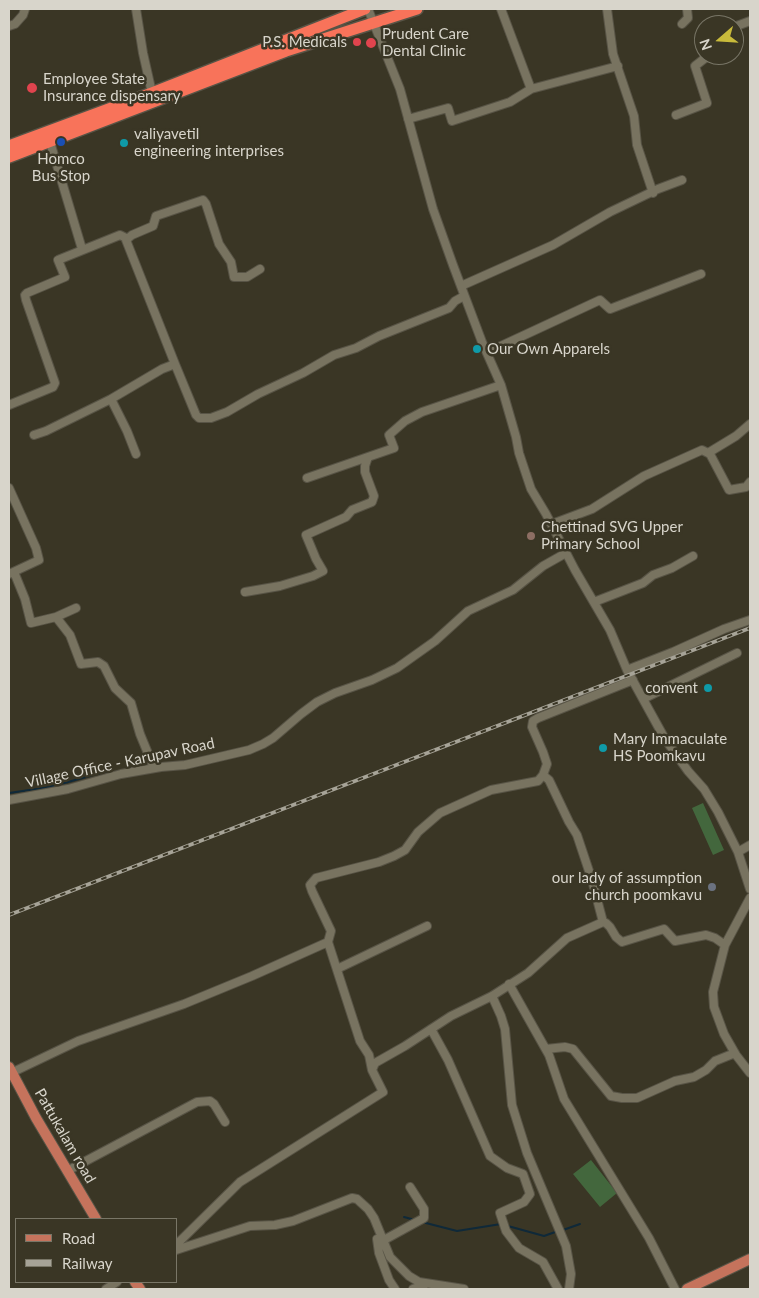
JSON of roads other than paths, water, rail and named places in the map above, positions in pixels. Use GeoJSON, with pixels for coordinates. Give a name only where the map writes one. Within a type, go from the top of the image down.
{"type":"FeatureCollection","features":[{"type":"Feature","properties":{"kind":"highway"},"geometry":{"type":"LineString","coordinates":[[9,146],[152,93],[308,30],[366,9]]}},
{"type":"Feature","properties":{"kind":"highway"},"geometry":{"type":"LineString","coordinates":[[9,158],[286,51],[417,9]]}},
{"type":"Feature","properties":{"kind":"main road","name":"Pattukalam road"},"geometry":{"type":"LineString","coordinates":[[10,1072],[95,1218]]}},
{"type":"Feature","properties":{"kind":"main road"},"geometry":{"type":"LineString","coordinates":[[687,1289],[750,1259]]}},
{"type":"Feature","properties":{"kind":"street"},"geometry":{"type":"LineString","coordinates":[[9,26],[20,20],[24,15],[25,9]]}},
{"type":"Feature","properties":{"kind":"street"},"geometry":{"type":"LineString","coordinates":[[136,9],[152,93]]}},
{"type":"Feature","properties":{"kind":"street"},"geometry":{"type":"LineString","coordinates":[[366,9],[400,89],[433,209],[464,296],[501,385],[519,453],[531,489],[610,630],[627,670],[668,744],[704,789],[718,812],[738,852],[750,890]]}},
{"type":"Feature","properties":{"kind":"street"},"geometry":{"type":"LineString","coordinates":[[501,9],[531,89]]}},
{"type":"Feature","properties":{"kind":"street"},"geometry":{"type":"LineString","coordinates":[[607,9],[613,54],[634,116],[637,145],[653,192]]}},
{"type":"Feature","properties":{"kind":"street"},"geometry":{"type":"LineString","coordinates":[[682,24],[688,18],[687,9]]}},
{"type":"Feature","properties":{"kind":"street"},"geometry":{"type":"LineString","coordinates":[[676,115],[707,104],[697,65]]}},
{"type":"Feature","properties":{"kind":"street"},"geometry":{"type":"LineString","coordinates":[[408,119],[448,108],[452,121],[510,102],[531,89],[618,66]]}},
{"type":"Feature","properties":{"kind":"street"},"geometry":{"type":"LineString","coordinates":[[50,142],[82,249]]}},
{"type":"Feature","properties":{"kind":"street"},"geometry":{"type":"LineString","coordinates":[[461,286],[554,245],[610,212],[682,180]]}},
{"type":"Feature","properties":{"kind":"street"},"geometry":{"type":"LineString","coordinates":[[126,238],[153,226],[156,216],[203,200],[219,244],[231,262],[234,277],[247,277],[260,269]]}},
{"type":"Feature","properties":{"kind":"street"},"geometry":{"type":"LineString","coordinates":[[9,405],[55,385],[25,295],[30,291],[65,277],[58,260],[120,235],[126,238]]}},
{"type":"Feature","properties":{"kind":"street"},"geometry":{"type":"LineString","coordinates":[[126,238],[196,415],[203,419],[227,412],[334,355],[356,348],[379,336],[449,308],[454,301],[464,296]]}},
{"type":"Feature","properties":{"kind":"street"},"geometry":{"type":"LineString","coordinates":[[488,352],[600,300],[610,308],[701,274]]}},
{"type":"Feature","properties":{"kind":"street"},"geometry":{"type":"LineString","coordinates":[[34,435],[111,399],[162,369],[175,364]]}},
{"type":"Feature","properties":{"kind":"street"},"geometry":{"type":"LineString","coordinates":[[307,478],[394,448],[389,434],[405,421],[422,412],[501,385]]}},
{"type":"Feature","properties":{"kind":"street"},"geometry":{"type":"LineString","coordinates":[[111,399],[136,454]]}},
{"type":"Feature","properties":{"kind":"street"},"geometry":{"type":"LineString","coordinates":[[708,452],[736,436],[750,424]]}},
{"type":"Feature","properties":{"kind":"street"},"geometry":{"type":"LineString","coordinates":[[552,524],[592,509],[644,476],[702,450],[710,454],[729,490],[746,487],[750,482]]}},
{"type":"Feature","properties":{"kind":"street"},"geometry":{"type":"LineString","coordinates":[[245,592],[280,586],[313,576],[324,570],[316,559],[306,535],[346,517],[352,510],[372,502],[374,496],[365,472],[368,457]]}},
{"type":"Feature","properties":{"kind":"street"},"geometry":{"type":"LineString","coordinates":[[9,489],[36,548],[39,560],[11,573],[25,599],[32,623],[56,617],[76,608]]}},
{"type":"Feature","properties":{"kind":"street","name":"Village Office - Karupav Road"},"geometry":{"type":"LineString","coordinates":[[9,800],[68,789],[121,774],[185,765],[249,750],[263,744],[323,699],[397,668],[435,641],[468,611],[513,590],[543,566],[566,553]]}},
{"type":"Feature","properties":{"kind":"street"},"geometry":{"type":"LineString","coordinates":[[594,602],[643,583],[653,575],[672,568],[694,556]]}},
{"type":"Feature","properties":{"kind":"street"},"geometry":{"type":"LineString","coordinates":[[56,617],[70,635],[81,664],[98,662],[104,666],[115,688],[131,703],[140,734],[154,768]]}},
{"type":"Feature","properties":{"kind":"street"},"geometry":{"type":"LineString","coordinates":[[627,670],[750,620]]}},
{"type":"Feature","properties":{"kind":"street"},"geometry":{"type":"LineString","coordinates":[[643,699],[737,653]]}},
{"type":"Feature","properties":{"kind":"street"},"geometry":{"type":"LineString","coordinates":[[178,1244],[240,1182],[383,1092],[372,1070],[369,1055],[360,1041],[328,942],[331,931],[310,885],[316,878],[361,867],[394,856],[405,850],[418,832],[440,813],[492,790],[538,781],[543,775],[546,764],[543,752],[532,728],[533,721],[633,680]]}},
{"type":"Feature","properties":{"kind":"street"},"geometry":{"type":"LineString","coordinates":[[543,775],[549,780],[568,822],[577,835],[603,922],[610,927],[616,937],[622,942],[664,929],[675,941],[706,935],[715,938],[725,945]]}},
{"type":"Feature","properties":{"kind":"street"},"geometry":{"type":"LineString","coordinates":[[738,852],[750,845]]}},
{"type":"Feature","properties":{"kind":"street"},"geometry":{"type":"LineString","coordinates":[[750,898],[725,945],[713,992],[714,1007],[724,1034],[735,1053],[750,1072]]}},
{"type":"Feature","properties":{"kind":"street"},"geometry":{"type":"LineString","coordinates":[[372,1070],[376,1063],[451,1016],[492,996],[528,973],[567,938],[603,922]]}},
{"type":"Feature","properties":{"kind":"street"},"geometry":{"type":"LineString","coordinates":[[337,969],[427,926]]}},
{"type":"Feature","properties":{"kind":"street"},"geometry":{"type":"LineString","coordinates":[[10,1072],[78,1041],[184,1004],[328,942]]}},
{"type":"Feature","properties":{"kind":"street"},"geometry":{"type":"LineString","coordinates":[[509,984],[546,1049],[564,1099],[649,1238],[675,1289]]}},
{"type":"Feature","properties":{"kind":"street"},"geometry":{"type":"LineString","coordinates":[[492,996],[505,1029],[511,1094],[519,1130],[558,1226],[569,1259],[569,1289]]}},
{"type":"Feature","properties":{"kind":"street"},"geometry":{"type":"LineString","coordinates":[[431,1029],[448,1060],[490,1156],[507,1168],[524,1174],[530,1194],[524,1202],[500,1213],[506,1231],[519,1248],[543,1262],[558,1289]]}},
{"type":"Feature","properties":{"kind":"street"},"geometry":{"type":"LineString","coordinates":[[546,1049],[566,1047],[573,1049],[611,1096],[622,1098],[637,1098],[675,1081],[694,1077],[706,1070],[715,1061],[735,1053]]}},
{"type":"Feature","properties":{"kind":"street"},"geometry":{"type":"LineString","coordinates":[[67,1171],[197,1102],[210,1101],[214,1104],[225,1122]]}},
{"type":"Feature","properties":{"kind":"street"},"geometry":{"type":"LineString","coordinates":[[381,1242],[424,1218],[424,1209],[410,1187]]}},
{"type":"Feature","properties":{"kind":"street"},"geometry":{"type":"LineString","coordinates":[[178,1249],[250,1226],[275,1225],[293,1221],[352,1198],[357,1199],[368,1208],[374,1218],[381,1242],[390,1257],[409,1276],[426,1284],[464,1289]]}},
{"type":"Feature","properties":{"kind":"street"},"geometry":{"type":"LineString","coordinates":[[381,1242],[379,1253],[389,1280],[395,1289]]}},
{"type":"Feature","properties":{"kind":"street"},"geometry":{"type":"LineString","coordinates":[[413,1289],[426,1284]]}},
{"type":"Feature","properties":{"kind":"waterway"},"geometry":{"type":"LineString","coordinates":[[9,793],[50,787],[111,770]]}},
{"type":"Feature","properties":{"kind":"waterway"},"geometry":{"type":"LineString","coordinates":[[404,1217],[415,1220]]}},
{"type":"Feature","properties":{"kind":"waterway"},"geometry":{"type":"LineString","coordinates":[[422,1222],[457,1231],[501,1224]]}},
{"type":"Feature","properties":{"kind":"waterway"},"geometry":{"type":"LineString","coordinates":[[563,1230],[580,1224]]}},
{"type":"Feature","properties":{"kind":"waterway"},"geometry":{"type":"LineString","coordinates":[[508,1226],[544,1236],[558,1231]]}},
{"type":"Feature","properties":{"kind":"railway"},"geometry":{"type":"LineString","coordinates":[[9,915],[750,628]]}},
{"type":"Feature","properties":{"kind":"place","name":"P.S. Medicals"},"geometry":{"type":"Point","coordinates":[357,42]}},
{"type":"Feature","properties":{"kind":"place","name":"Prudent Care Dental Clinic"},"geometry":{"type":"Point","coordinates":[371,43]}},
{"type":"Feature","properties":{"kind":"place","name":"Employee State Insurance dispensary"},"geometry":{"type":"Point","coordinates":[32,88]}},
{"type":"Feature","properties":{"kind":"place","name":"Homco Bus Stop"},"geometry":{"type":"Point","coordinates":[61,142]}},
{"type":"Feature","properties":{"kind":"place","name":"valiyavetil engineering interprises"},"geometry":{"type":"Point","coordinates":[124,143]}},
{"type":"Feature","properties":{"kind":"place","name":"Our Own Apparels"},"geometry":{"type":"Point","coordinates":[477,349]}},
{"type":"Feature","properties":{"kind":"place","name":"Chettinad SVG Upper Primary School"},"geometry":{"type":"Point","coordinates":[531,536]}},
{"type":"Feature","properties":{"kind":"place","name":"convent"},"geometry":{"type":"Point","coordinates":[708,688]}},
{"type":"Feature","properties":{"kind":"place","name":"Mary Immaculate HS Poomkavu"},"geometry":{"type":"Point","coordinates":[603,748]}},
{"type":"Feature","properties":{"kind":"place","name":"our lady of assumption church poomkavu"},"geometry":{"type":"Point","coordinates":[712,887]}}]}
